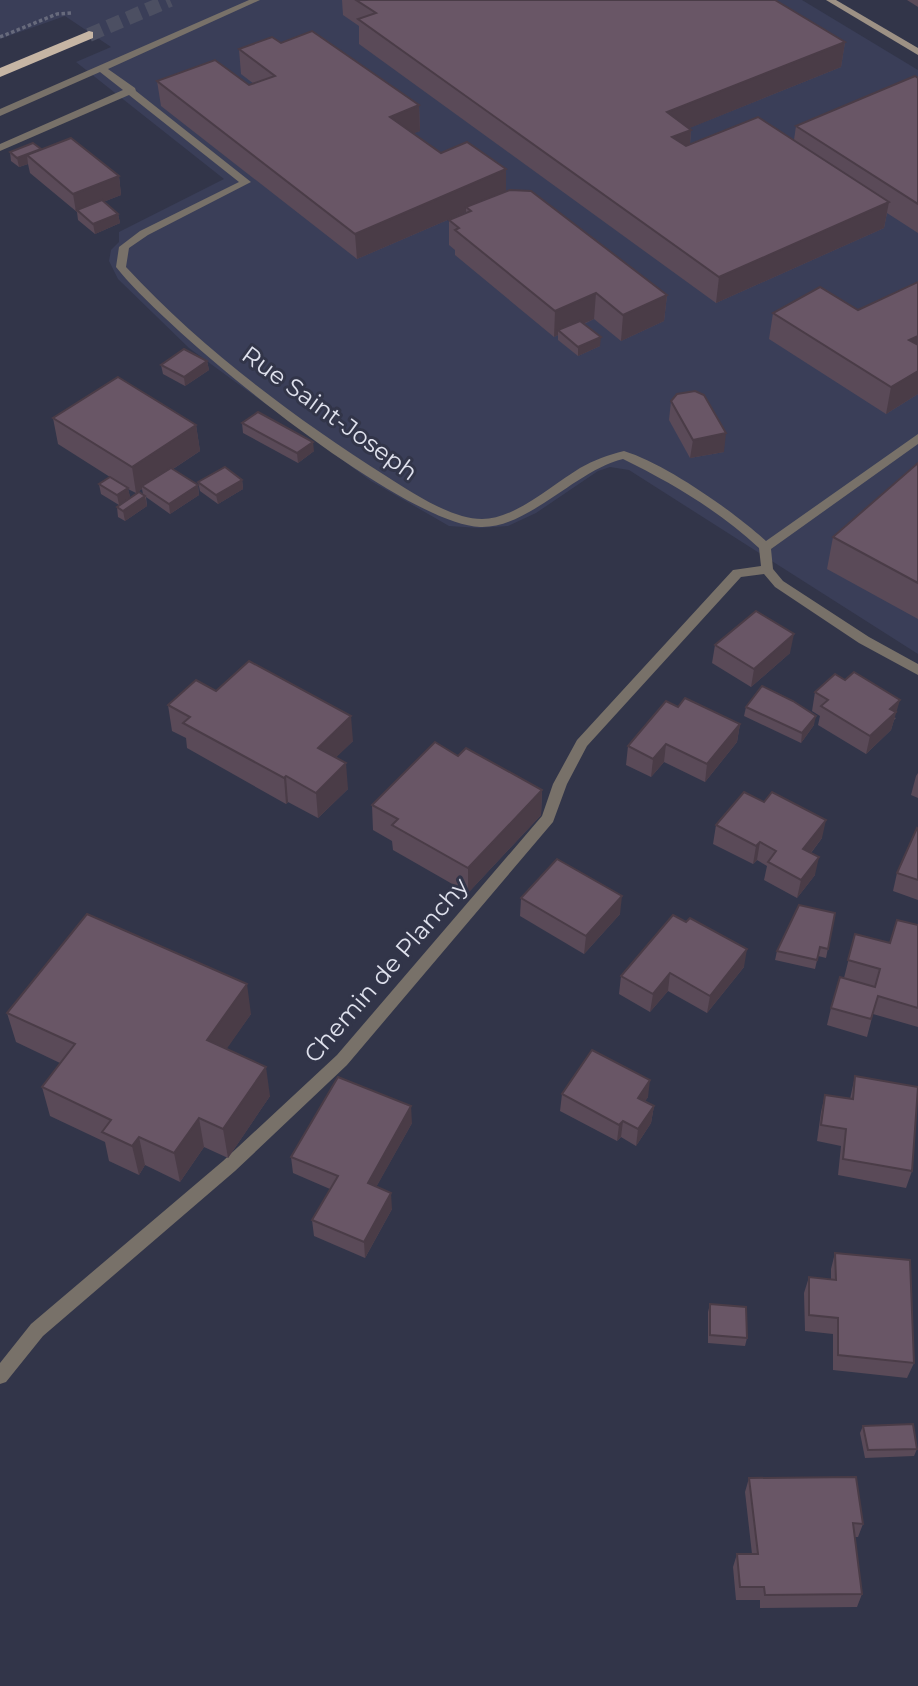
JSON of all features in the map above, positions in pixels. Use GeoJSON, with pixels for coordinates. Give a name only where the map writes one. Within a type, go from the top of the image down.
{"type":"FeatureCollection","features":[{"type":"Feature","properties":{"kind":"highway"},"geometry":{"type":"LineString","coordinates":[[0,73],[89,35]]}},
{"type":"Feature","properties":{"kind":"main road"},"geometry":{"type":"LineString","coordinates":[[830,0],[918,52]]}},
{"type":"Feature","properties":{"kind":"street"},"geometry":{"type":"LineString","coordinates":[[0,113],[256,0]]}},
{"type":"Feature","properties":{"kind":"street","name":"Rue Saint-Joseph"},"geometry":{"type":"LineString","coordinates":[[102,68],[246,182],[144,233],[124,247],[121,267],[136,286],[192,338],[375,477],[447,517],[479,524],[512,516],[599,462],[624,455],[645,465],[743,527],[765,547]]}},
{"type":"Feature","properties":{"kind":"street"},"geometry":{"type":"LineString","coordinates":[[0,148],[132,90]]}},
{"type":"Feature","properties":{"kind":"street"},"geometry":{"type":"LineString","coordinates":[[918,439],[765,547],[767,570],[779,584],[918,670]]}},
{"type":"Feature","properties":{"kind":"street","name":"Chemin de Planchy"},"geometry":{"type":"LineString","coordinates":[[0,1376],[37,1330],[229,1166],[342,1060],[548,818],[560,784],[582,743],[737,573],[767,570]]}},
{"type":"Feature","properties":{"kind":"shaded area"},"geometry":{"type":"Polygon","coordinates":[[[0,0],[802,0],[918,70],[918,654],[629,470],[610,467],[598,471],[536,513],[508,526],[479,528],[449,526],[371,481],[189,348],[118,279],[109,261],[111,250],[119,242],[119,232],[224,179],[76,62],[111,47],[65,16],[0,39],[0,0]]]}},
{"type":"Feature","properties":{"kind":"building"},"geometry":{"type":"Polygon","coordinates":[[[356,0],[775,0],[845,42],[667,112],[691,130],[672,137],[686,146],[758,117],[889,202],[719,277],[358,19],[376,13],[356,0]]]}},
{"type":"Feature","properties":{"kind":"building"},"geometry":{"type":"Polygon","coordinates":[[[312,31],[419,105],[390,117],[441,153],[467,142],[506,169],[355,234],[157,81],[215,60],[249,85],[275,76],[239,49],[272,37],[281,43],[312,31]]]}},
{"type":"Feature","properties":{"kind":"building"},"geometry":{"type":"Polygon","coordinates":[[[915,76],[918,78],[918,204],[796,126],[915,76]]]}},
{"type":"Feature","properties":{"kind":"building"},"geometry":{"type":"Polygon","coordinates":[[[71,138],[119,176],[73,194],[27,155],[71,138]]]}},
{"type":"Feature","properties":{"kind":"building"},"geometry":{"type":"Polygon","coordinates":[[[33,143],[41,149],[17,158],[10,152],[33,143]]]}},
{"type":"Feature","properties":{"kind":"building"},"geometry":{"type":"Polygon","coordinates":[[[510,190],[531,191],[667,295],[623,315],[596,293],[555,311],[455,230],[459,228],[449,220],[471,211],[466,207],[510,190]]]}},
{"type":"Feature","properties":{"kind":"building"},"geometry":{"type":"Polygon","coordinates":[[[102,200],[118,214],[93,224],[77,210],[102,200]]]}},
{"type":"Feature","properties":{"kind":"building"},"geometry":{"type":"Polygon","coordinates":[[[918,282],[918,336],[909,340],[918,345],[918,371],[891,387],[773,313],[820,287],[858,310],[918,282]]]}},
{"type":"Feature","properties":{"kind":"building"},"geometry":{"type":"Polygon","coordinates":[[[580,321],[601,337],[578,347],[558,330],[580,321]]]}},
{"type":"Feature","properties":{"kind":"building"},"geometry":{"type":"Polygon","coordinates":[[[184,349],[207,361],[184,377],[161,365],[184,349]]]}},
{"type":"Feature","properties":{"kind":"building"},"geometry":{"type":"Polygon","coordinates":[[[118,377],[196,425],[132,467],[53,418],[118,377]]]}},
{"type":"Feature","properties":{"kind":"building"},"geometry":{"type":"Polygon","coordinates":[[[695,391],[704,395],[726,433],[693,440],[671,401],[677,394],[695,391]]]}},
{"type":"Feature","properties":{"kind":"building"},"geometry":{"type":"Polygon","coordinates":[[[258,412],[313,442],[297,453],[242,423],[258,412]]]}},
{"type":"Feature","properties":{"kind":"building"},"geometry":{"type":"Polygon","coordinates":[[[918,463],[918,583],[833,537],[918,463]]]}},
{"type":"Feature","properties":{"kind":"building"},"geometry":{"type":"Polygon","coordinates":[[[225,467],[242,480],[216,495],[198,482],[225,467]]]}},
{"type":"Feature","properties":{"kind":"building"},"geometry":{"type":"Polygon","coordinates":[[[171,468],[198,485],[169,504],[142,486],[171,468]]]}},
{"type":"Feature","properties":{"kind":"building"},"geometry":{"type":"Polygon","coordinates":[[[110,477],[128,488],[117,495],[99,484],[110,477]]]}},
{"type":"Feature","properties":{"kind":"building"},"geometry":{"type":"Polygon","coordinates":[[[139,492],[145,496],[123,511],[117,507],[139,492]]]}},
{"type":"Feature","properties":{"kind":"building"},"geometry":{"type":"Polygon","coordinates":[[[756,611],[794,634],[754,669],[715,645],[756,611]]]}},
{"type":"Feature","properties":{"kind":"building"},"geometry":{"type":"Polygon","coordinates":[[[249,661],[351,716],[318,748],[346,763],[316,793],[183,723],[190,717],[168,705],[196,680],[216,691],[249,661]]]}},
{"type":"Feature","properties":{"kind":"building"},"geometry":{"type":"Polygon","coordinates":[[[854,672],[900,700],[890,709],[896,712],[870,736],[821,706],[828,700],[815,692],[835,674],[845,680],[854,672]]]}},
{"type":"Feature","properties":{"kind":"building"},"geometry":{"type":"Polygon","coordinates":[[[762,686],[816,716],[802,733],[746,707],[762,686]]]}},
{"type":"Feature","properties":{"kind":"building"},"geometry":{"type":"Polygon","coordinates":[[[685,698],[740,724],[707,764],[666,744],[653,759],[628,746],[666,701],[678,707],[685,698]]]}},
{"type":"Feature","properties":{"kind":"building"},"geometry":{"type":"Polygon","coordinates":[[[435,742],[458,756],[466,748],[542,790],[468,868],[392,825],[398,819],[372,805],[435,742]]]}},
{"type":"Feature","properties":{"kind":"building"},"geometry":{"type":"Polygon","coordinates":[[[744,792],[764,802],[772,792],[826,820],[803,849],[819,857],[801,880],[768,862],[776,851],[760,842],[756,846],[716,825],[744,792]]]}},
{"type":"Feature","properties":{"kind":"building"},"geometry":{"type":"Polygon","coordinates":[[[918,829],[918,880],[897,873],[918,829]]]}},
{"type":"Feature","properties":{"kind":"building"},"geometry":{"type":"Polygon","coordinates":[[[557,859],[622,896],[586,936],[521,898],[557,859]]]}},
{"type":"Feature","properties":{"kind":"building"},"geometry":{"type":"Polygon","coordinates":[[[799,905],[835,913],[828,949],[820,947],[817,960],[777,951],[799,905]]]}},
{"type":"Feature","properties":{"kind":"building"},"geometry":{"type":"Polygon","coordinates":[[[87,914],[247,984],[207,1040],[266,1067],[223,1129],[199,1118],[174,1153],[139,1137],[132,1146],[102,1132],[111,1120],[42,1087],[75,1044],[7,1013],[87,914]]]}},
{"type":"Feature","properties":{"kind":"building"},"geometry":{"type":"Polygon","coordinates":[[[673,915],[686,922],[690,918],[747,949],[710,996],[670,973],[653,994],[621,976],[673,915]]]}},
{"type":"Feature","properties":{"kind":"building"},"geometry":{"type":"Polygon","coordinates":[[[897,920],[918,925],[918,1008],[878,996],[871,1019],[831,1008],[840,977],[875,987],[880,969],[848,960],[855,934],[890,943],[897,920]]]}},
{"type":"Feature","properties":{"kind":"building"},"geometry":{"type":"Polygon","coordinates":[[[592,1050],[650,1080],[638,1098],[654,1106],[638,1129],[623,1121],[619,1125],[562,1094],[592,1050]]]}},
{"type":"Feature","properties":{"kind":"building"},"geometry":{"type":"Polygon","coordinates":[[[855,1076],[918,1087],[912,1171],[843,1159],[846,1129],[821,1125],[825,1095],[853,1099],[855,1076]]]}},
{"type":"Feature","properties":{"kind":"building"},"geometry":{"type":"Polygon","coordinates":[[[338,1077],[411,1106],[368,1183],[391,1193],[364,1242],[312,1220],[338,1176],[291,1157],[338,1077]]]}},
{"type":"Feature","properties":{"kind":"building"},"geometry":{"type":"Polygon","coordinates":[[[835,1253],[910,1260],[914,1363],[838,1355],[838,1318],[809,1315],[809,1277],[836,1280],[835,1253]]]}},
{"type":"Feature","properties":{"kind":"building"},"geometry":{"type":"Polygon","coordinates":[[[710,1304],[746,1307],[747,1338],[710,1335],[710,1304]]]}},
{"type":"Feature","properties":{"kind":"building"},"geometry":{"type":"Polygon","coordinates":[[[913,1424],[917,1449],[868,1450],[863,1426],[913,1424]]]}},
{"type":"Feature","properties":{"kind":"building"},"geometry":{"type":"Polygon","coordinates":[[[856,1477],[863,1524],[853,1523],[862,1594],[765,1595],[764,1587],[740,1587],[737,1554],[758,1554],[749,1478],[856,1477]]]}},
{"type":"Feature","properties":{"kind":"tunnel"},"geometry":{"type":"LineString","coordinates":[[89,35],[170,0]]}}]}
